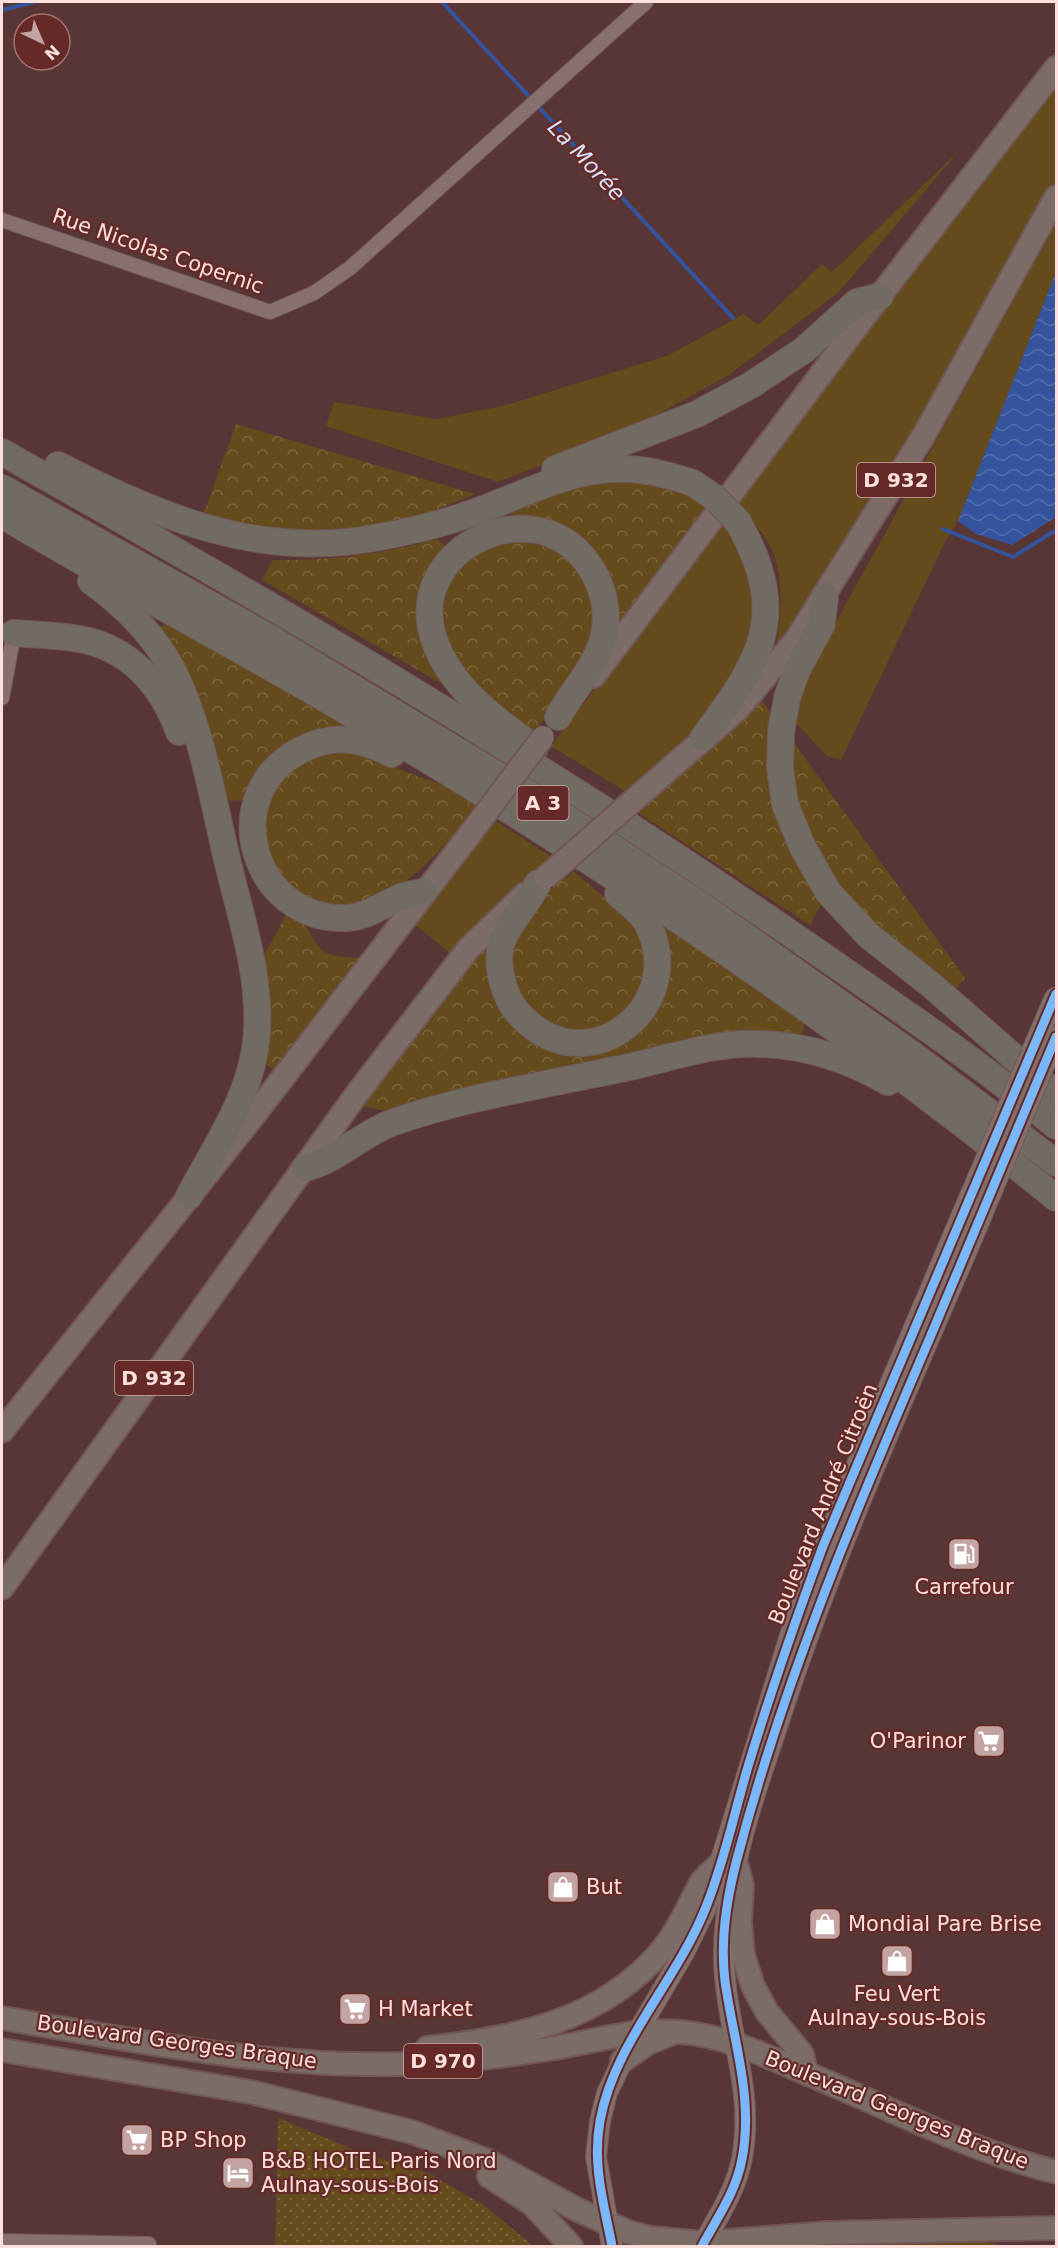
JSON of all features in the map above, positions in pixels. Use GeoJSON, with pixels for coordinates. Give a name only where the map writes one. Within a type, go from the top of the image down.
{"type":"FeatureCollection","features":[{"type":"Feature","properties":{"kind":"highway"},"geometry":{"type":"LineString","coordinates":[[475,512],[490,496],[696,414],[752,385],[804,350],[857,302],[879,296]]}},
{"type":"Feature","properties":{"kind":"highway"},"geometry":{"type":"LineString","coordinates":[[2,436],[123,499],[174,519],[239,536],[306,545],[373,539],[475,512],[566,478],[616,468],[655,471],[693,483],[715,498],[738,522],[756,554],[766,589],[765,625],[744,680],[703,738]]}},
{"type":"Feature","properties":{"kind":"highway","name":"A 3"},"geometry":{"type":"LineString","coordinates":[[2,452],[290,618],[546,773],[762,913],[931,1031],[1056,1126]]}},
{"type":"Feature","properties":{"kind":"highway","name":"A 3"},"geometry":{"type":"LineString","coordinates":[[2,488],[270,638],[534,797],[704,907],[913,1055],[1056,1163]]}},
{"type":"Feature","properties":{"kind":"highway"},"geometry":{"type":"LineString","coordinates":[[2,514],[28,531],[345,710],[601,869],[772,984],[914,1086],[1056,1198]]}},
{"type":"Feature","properties":{"kind":"highway"},"geometry":{"type":"LineString","coordinates":[[546,773],[538,750],[466,692],[450,672],[433,636],[430,605],[437,579],[446,564],[459,551],[487,534],[518,528],[557,536],[581,554],[598,581],[605,603],[604,630],[600,645],[550,727]]}},
{"type":"Feature","properties":{"kind":"highway"},"geometry":{"type":"LineString","coordinates":[[28,531],[48,555],[118,601],[145,630],[172,671],[201,751],[255,981],[257,1030],[250,1073],[241,1100],[189,1196]]}},
{"type":"Feature","properties":{"kind":"highway"},"geometry":{"type":"LineString","coordinates":[[825,596],[822,624],[797,670],[787,698],[781,732],[780,768],[785,804],[802,846],[828,892],[868,935],[930,984],[1056,1094]]}},
{"type":"Feature","properties":{"kind":"highway"},"geometry":{"type":"LineString","coordinates":[[8,632],[80,639],[119,653],[151,679],[164,699],[182,738],[201,751]]}},
{"type":"Feature","properties":{"kind":"highway"},"geometry":{"type":"LineString","coordinates":[[423,758],[406,761],[369,742],[341,737],[314,743],[287,757],[264,780],[254,806],[252,833],[260,866],[278,891],[302,909],[323,917],[348,918],[378,910],[402,897],[424,892]]}},
{"type":"Feature","properties":{"kind":"highway"},"geometry":{"type":"LineString","coordinates":[[541,881],[529,902],[508,929],[500,950],[502,984],[515,1011],[537,1033],[567,1044],[599,1041],[628,1026],[648,1004],[656,977],[655,949],[646,922],[610,887],[601,869]]}},
{"type":"Feature","properties":{"kind":"highway"},"geometry":{"type":"LineString","coordinates":[[305,1168],[323,1163],[352,1143],[390,1123],[442,1107],[739,1044],[794,1046],[829,1055],[897,1087],[914,1086]]}},
{"type":"Feature","properties":{"kind":"main road"},"geometry":{"type":"LineString","coordinates":[[2,1431],[189,1196],[470,834],[550,727],[585,688],[879,296],[1056,68]]}},
{"type":"Feature","properties":{"kind":"main road","name":"D 932"},"geometry":{"type":"LineString","coordinates":[[2,1588],[356,1095],[469,948],[541,881],[756,691],[796,640],[924,435],[1056,197]]}},
{"type":"Feature","properties":{"kind":"main road","name":"Boulevard André Citroën"},"geometry":{"type":"LineString","coordinates":[[969,1222],[1056,996]]}},
{"type":"Feature","properties":{"kind":"main road","name":"Boulevard André Citroën"},"geometry":{"type":"LineString","coordinates":[[622,2061],[684,1953],[728,1863],[791,1632],[864,1444],[1056,1037]]}},
{"type":"Feature","properties":{"kind":"main road"},"geometry":{"type":"LineString","coordinates":[[246,2055],[271,2048],[352,2052],[437,2047],[495,2038],[564,2020],[612,1995],[642,1972],[681,1924],[702,1882],[728,1863],[742,1886],[740,1922],[743,1955],[753,1986],[766,2012],[802,2054],[806,2073]]}},
{"type":"Feature","properties":{"kind":"main road","name":"Boulevard André Citroën"},"geometry":{"type":"LineString","coordinates":[[728,1863],[724,1937],[725,1977],[738,2045]]}},
{"type":"Feature","properties":{"kind":"main road","name":"Boulevard Georges Braque"},"geometry":{"type":"LineString","coordinates":[[2,2018],[144,2042],[246,2055],[402,2064],[551,2048],[638,2032],[674,2031]]}},
{"type":"Feature","properties":{"kind":"main road"},"geometry":{"type":"LineString","coordinates":[[612,2247],[596,2157],[600,2121],[607,2093],[622,2061],[674,2031],[738,2045],[746,2117],[742,2159],[732,2192],[703,2245]]}},
{"type":"Feature","properties":{"kind":"main road","name":"Boulevard Georges Braque"},"geometry":{"type":"LineString","coordinates":[[738,2045],[986,2151],[1056,2172]]}},
{"type":"Feature","properties":{"kind":"main road","name":"Boulevard Georges Braque"},"geometry":{"type":"LineString","coordinates":[[2,2050],[251,2092],[339,2112],[452,2145],[519,2176],[608,2224]]}},
{"type":"Feature","properties":{"kind":"main road"},"geometry":{"type":"LineString","coordinates":[[452,2145],[470,2165],[532,2204],[571,2247]]}},
{"type":"Feature","properties":{"kind":"main road"},"geometry":{"type":"LineString","coordinates":[[608,2224],[650,2238],[703,2245],[828,2233],[1056,2228]]}},
{"type":"Feature","properties":{"kind":"main road"},"geometry":{"type":"LineString","coordinates":[[798,2247],[828,2233]]}},
{"type":"Feature","properties":{"kind":"street","name":"Rue Nicolas Copernic"},"geometry":{"type":"LineString","coordinates":[[2,220],[270,312],[314,293],[350,268],[646,2]]}},
{"type":"Feature","properties":{"kind":"street"},"geometry":{"type":"LineString","coordinates":[[2,698],[8,632]]}},
{"type":"Feature","properties":{"kind":"street"},"geometry":{"type":"LineString","coordinates":[[2,2241],[149,2244]]}},
{"type":"Feature","properties":{"kind":"green space"},"geometry":{"type":"Polygon","coordinates":[[[1056,78],[1056,184],[857,528],[780,651],[776,647],[781,598],[776,562],[764,537],[734,497],[1056,78]]]}},
{"type":"Feature","properties":{"kind":"green space"},"geometry":{"type":"Polygon","coordinates":[[[959,151],[839,292],[729,375],[627,431],[498,482],[326,426],[334,402],[437,419],[503,406],[667,356],[744,314],[758,325],[822,264],[832,272],[959,151]]]}},
{"type":"Feature","properties":{"kind":"green space"},"geometry":{"type":"Polygon","coordinates":[[[1056,224],[1056,272],[958,521],[945,542],[841,760],[827,756],[795,722],[800,692],[810,669],[1056,224]]]}},
{"type":"Feature","properties":{"kind":"green space"},"geometry":{"type":"Polygon","coordinates":[[[236,424],[475,494],[402,524],[309,535],[202,518],[236,424]]]}},
{"type":"Feature","properties":{"kind":"green space"},"geometry":{"type":"Polygon","coordinates":[[[614,479],[666,484],[688,493],[711,508],[610,640],[614,602],[529,520],[505,512],[563,491],[614,479]]]}},
{"type":"Feature","properties":{"kind":"green space"},"geometry":{"type":"Polygon","coordinates":[[[721,523],[731,535],[759,592],[757,632],[711,715],[625,791],[551,746],[721,523]]]}},
{"type":"Feature","properties":{"kind":"green space"},"geometry":{"type":"Polygon","coordinates":[[[437,539],[450,550],[422,591],[418,619],[425,650],[463,696],[262,580],[273,560],[356,556],[437,539]]]}},
{"type":"Feature","properties":{"kind":"green space"},"geometry":{"type":"Polygon","coordinates":[[[503,539],[553,545],[592,585],[595,632],[577,674],[534,733],[499,712],[479,691],[453,652],[446,631],[444,609],[448,589],[459,569],[478,552],[503,539]]]}},
{"type":"Feature","properties":{"kind":"green space"},"geometry":{"type":"Polygon","coordinates":[[[168,618],[345,720],[341,729],[257,778],[244,801],[224,800],[203,710],[183,662],[160,629],[168,618]]]}},
{"type":"Feature","properties":{"kind":"green space"},"geometry":{"type":"Polygon","coordinates":[[[761,700],[774,716],[822,903],[810,925],[634,810],[658,786],[761,700]]]}},
{"type":"Feature","properties":{"kind":"green space"},"geometry":{"type":"Polygon","coordinates":[[[794,743],[965,978],[954,991],[937,981],[834,890],[793,804],[788,756],[794,743]]]}},
{"type":"Feature","properties":{"kind":"green space"},"geometry":{"type":"Polygon","coordinates":[[[341,748],[374,758],[479,801],[439,851],[404,883],[366,903],[347,907],[322,904],[301,894],[284,880],[271,861],[264,840],[263,817],[270,795],[284,775],[303,761],[341,748]]]}},
{"type":"Feature","properties":{"kind":"green space"},"geometry":{"type":"Polygon","coordinates":[[[494,820],[552,857],[451,954],[413,923],[494,820]]]}},
{"type":"Feature","properties":{"kind":"green space"},"geometry":{"type":"Polygon","coordinates":[[[574,872],[641,928],[648,973],[643,992],[627,1012],[593,1029],[568,1034],[524,1007],[514,982],[511,953],[531,903],[574,872]]]}},
{"type":"Feature","properties":{"kind":"green space"},"geometry":{"type":"Polygon","coordinates":[[[286,915],[304,922],[315,942],[325,952],[331,955],[361,958],[275,1070],[263,1063],[260,963],[286,915]]]}},
{"type":"Feature","properties":{"kind":"green space"},"geometry":{"type":"Polygon","coordinates":[[[657,917],[804,1018],[803,1034],[783,1032],[733,1035],[394,1113],[363,1106],[485,948],[493,950],[537,1041],[631,1033],[657,917]]]}},
{"type":"Feature","properties":{"kind":"green space"},"geometry":{"type":"Polygon","coordinates":[[[278,2118],[359,2152],[428,2173],[485,2206],[533,2246],[275,2246],[278,2118]]]}},
{"type":"Feature","properties":{"kind":"green space"},"geometry":{"type":"Polygon","coordinates":[[[923,2241],[982,2241],[1004,2246],[860,2246],[923,2241]]]}},
{"type":"Feature","properties":{"kind":"water"},"geometry":{"type":"Polygon","coordinates":[[[1056,272],[1056,517],[1012,545],[976,534],[958,521],[1056,272]]]}},
{"type":"Feature","properties":{"kind":"waterway","name":"La Morée"},"geometry":{"type":"LineString","coordinates":[[2,10],[34,2]]}},
{"type":"Feature","properties":{"kind":"waterway","name":"La Morée"},"geometry":{"type":"LineString","coordinates":[[442,2],[733,318]]}},
{"type":"Feature","properties":{"kind":"waterway","name":"La Morée"},"geometry":{"type":"LineString","coordinates":[[943,529],[1013,557],[1056,530]]}},
{"type":"Feature","properties":{"kind":"cycle path"},"geometry":{"type":"LineString","coordinates":[[612,2246],[600,2184],[597,2153],[600,2121],[607,2092],[618,2065],[679,1961],[706,1907],[719,1871],[767,1706],[823,1546],[1056,994]]}},
{"type":"Feature","properties":{"kind":"cycle path"},"geometry":{"type":"LineString","coordinates":[[702,2246],[735,2183],[742,2159],[745,2136],[744,2091],[725,1981],[723,1951],[730,1889],[756,1792],[823,1596],[1056,1037]]}},
{"type":"Feature","properties":{"kind":"place","name":"Carrefour"},"geometry":{"type":"Point","coordinates":[964,1554]}},
{"type":"Feature","properties":{"kind":"place","name":"O'Parinor"},"geometry":{"type":"Point","coordinates":[989,1741]}},
{"type":"Feature","properties":{"kind":"place","name":"But"},"geometry":{"type":"Point","coordinates":[563,1887]}},
{"type":"Feature","properties":{"kind":"place","name":"Mondial Pare Brise"},"geometry":{"type":"Point","coordinates":[825,1924]}},
{"type":"Feature","properties":{"kind":"place","name":"Feu Vert Aulnay-sous-Bois"},"geometry":{"type":"Point","coordinates":[897,1961]}},
{"type":"Feature","properties":{"kind":"place","name":"H Market"},"geometry":{"type":"Point","coordinates":[355,2009]}},
{"type":"Feature","properties":{"kind":"place","name":"BP Shop"},"geometry":{"type":"Point","coordinates":[137,2140]}},
{"type":"Feature","properties":{"kind":"place","name":"B&B HOTEL Paris Nord Aulnay-sous-Bois"},"geometry":{"type":"Point","coordinates":[238,2173]}}]}
